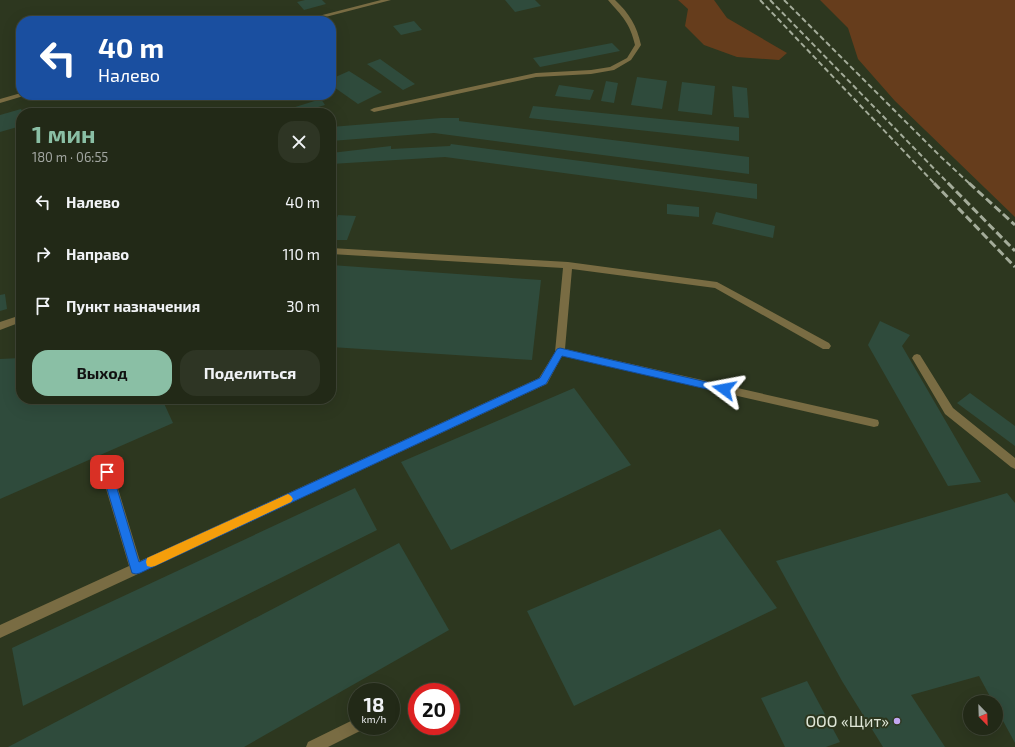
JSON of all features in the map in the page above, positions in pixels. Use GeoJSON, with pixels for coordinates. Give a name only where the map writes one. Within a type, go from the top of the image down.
{"type":"FeatureCollection","features":[{"type":"Feature","properties":{"kind":"street"},"geometry":{"type":"LineString","coordinates":[[321,16],[383,0]]}},
{"type":"Feature","properties":{"kind":"street"},"geometry":{"type":"LineString","coordinates":[[374,110],[536,75],[592,72],[612,69],[629,60],[638,46],[636,31],[626,13],[611,0]]}},
{"type":"Feature","properties":{"kind":"street"},"geometry":{"type":"LineString","coordinates":[[0,101],[16,97]]}},
{"type":"Feature","properties":{"kind":"street"},"geometry":{"type":"LineString","coordinates":[[336,251],[568,265],[717,284],[826,346]]}},
{"type":"Feature","properties":{"kind":"street"},"geometry":{"type":"LineString","coordinates":[[0,632],[543,381],[560,352],[568,265]]}},
{"type":"Feature","properties":{"kind":"street"},"geometry":{"type":"LineString","coordinates":[[0,326],[16,320]]}},
{"type":"Feature","properties":{"kind":"street"},"geometry":{"type":"LineString","coordinates":[[560,352],[874,423]]}},
{"type":"Feature","properties":{"kind":"street"},"geometry":{"type":"LineString","coordinates":[[916,358],[949,411],[1015,464]]}},
{"type":"Feature","properties":{"kind":"street"},"geometry":{"type":"LineString","coordinates":[[107,472],[136,569]]}},
{"type":"Feature","properties":{"kind":"street"},"geometry":{"type":"LineString","coordinates":[[313,747],[348,730]]}},
{"type":"Feature","properties":{"kind":"shaded area"},"geometry":{"type":"Polygon","coordinates":[[[678,0],[714,0],[727,18],[787,53],[779,60],[737,57],[704,45],[685,26],[688,9],[678,0]]]}},
{"type":"Feature","properties":{"kind":"shaded area"},"geometry":{"type":"Polygon","coordinates":[[[820,0],[1015,0],[1015,217],[895,101],[858,59],[848,28],[820,0]]]}},
{"type":"Feature","properties":{"kind":"building"},"geometry":{"type":"Polygon","coordinates":[[[305,0],[322,0],[326,4],[304,10],[297,2],[305,0]]]}},
{"type":"Feature","properties":{"kind":"building"},"geometry":{"type":"Polygon","coordinates":[[[505,0],[535,0],[541,6],[515,12],[505,0]]]}},
{"type":"Feature","properties":{"kind":"building"},"geometry":{"type":"Polygon","coordinates":[[[414,21],[422,30],[401,35],[393,26],[414,21]]]}},
{"type":"Feature","properties":{"kind":"building"},"geometry":{"type":"Polygon","coordinates":[[[612,43],[620,51],[540,67],[533,58],[612,43]]]}},
{"type":"Feature","properties":{"kind":"building"},"geometry":{"type":"Polygon","coordinates":[[[380,59],[415,84],[403,90],[367,64],[380,59]]]}},
{"type":"Feature","properties":{"kind":"building"},"geometry":{"type":"Polygon","coordinates":[[[349,71],[382,92],[358,104],[336,89],[336,77],[349,71]]]}},
{"type":"Feature","properties":{"kind":"building"},"geometry":{"type":"Polygon","coordinates":[[[637,77],[667,81],[662,109],[631,105],[637,77]]]}},
{"type":"Feature","properties":{"kind":"building"},"geometry":{"type":"Polygon","coordinates":[[[606,81],[618,83],[614,103],[601,101],[606,81]]]}},
{"type":"Feature","properties":{"kind":"building"},"geometry":{"type":"Polygon","coordinates":[[[682,82],[715,86],[712,115],[678,111],[682,82]]]}},
{"type":"Feature","properties":{"kind":"building"},"geometry":{"type":"Polygon","coordinates":[[[559,85],[594,90],[590,100],[555,96],[559,85]]]}},
{"type":"Feature","properties":{"kind":"building"},"geometry":{"type":"Polygon","coordinates":[[[732,86],[747,88],[749,118],[734,117],[732,86]]]}},
{"type":"Feature","properties":{"kind":"building"},"geometry":{"type":"Polygon","coordinates":[[[318,100],[322,100],[325,105],[315,108],[292,108],[318,100]]]}},
{"type":"Feature","properties":{"kind":"building"},"geometry":{"type":"Polygon","coordinates":[[[533,106],[739,127],[739,141],[529,118],[533,106]]]}},
{"type":"Feature","properties":{"kind":"building"},"geometry":{"type":"Polygon","coordinates":[[[16,110],[16,127],[0,132],[0,115],[16,110]]]}},
{"type":"Feature","properties":{"kind":"building"},"geometry":{"type":"Polygon","coordinates":[[[441,118],[459,118],[459,121],[749,157],[749,174],[434,133],[336,141],[336,127],[441,118]]]}},
{"type":"Feature","properties":{"kind":"building"},"geometry":{"type":"Polygon","coordinates":[[[451,144],[757,184],[757,199],[445,157],[336,164],[336,152],[391,146],[391,149],[450,146],[451,144]]]}},
{"type":"Feature","properties":{"kind":"building"},"geometry":{"type":"Polygon","coordinates":[[[667,204],[699,207],[699,217],[667,214],[667,204]]]}},
{"type":"Feature","properties":{"kind":"building"},"geometry":{"type":"Polygon","coordinates":[[[716,212],[775,226],[773,238],[712,224],[716,212]]]}},
{"type":"Feature","properties":{"kind":"building"},"geometry":{"type":"Polygon","coordinates":[[[338,215],[356,216],[347,240],[336,240],[336,220],[338,215]]]}},
{"type":"Feature","properties":{"kind":"building"},"geometry":{"type":"Polygon","coordinates":[[[336,265],[541,280],[532,360],[336,347],[336,265]]]}},
{"type":"Feature","properties":{"kind":"building"},"geometry":{"type":"Polygon","coordinates":[[[5,294],[7,309],[0,311],[0,295],[5,294]]]}},
{"type":"Feature","properties":{"kind":"building"},"geometry":{"type":"Polygon","coordinates":[[[880,321],[910,335],[902,346],[981,482],[948,486],[868,345],[880,321]]]}},
{"type":"Feature","properties":{"kind":"building"},"geometry":{"type":"Polygon","coordinates":[[[16,358],[16,404],[164,404],[173,423],[0,499],[0,359],[16,358]]]}},
{"type":"Feature","properties":{"kind":"building"},"geometry":{"type":"Polygon","coordinates":[[[574,388],[631,465],[451,550],[401,462],[574,388]]]}},
{"type":"Feature","properties":{"kind":"building"},"geometry":{"type":"Polygon","coordinates":[[[970,393],[1015,426],[1015,446],[957,403],[970,393]]]}},
{"type":"Feature","properties":{"kind":"building"},"geometry":{"type":"Polygon","coordinates":[[[355,488],[377,530],[23,706],[12,648],[355,488]]]}},
{"type":"Feature","properties":{"kind":"building"},"geometry":{"type":"Polygon","coordinates":[[[1007,493],[1015,503],[1015,743],[1003,721],[1003,695],[989,695],[979,676],[911,695],[945,747],[883,747],[842,681],[776,561],[1007,493]]]}},
{"type":"Feature","properties":{"kind":"building"},"geometry":{"type":"Polygon","coordinates":[[[720,529],[777,608],[574,706],[527,611],[720,529]]]}},
{"type":"Feature","properties":{"kind":"building"},"geometry":{"type":"Polygon","coordinates":[[[399,543],[449,630],[356,683],[348,683],[348,688],[244,747],[8,747],[399,543]]]}},
{"type":"Feature","properties":{"kind":"building"},"geometry":{"type":"Polygon","coordinates":[[[807,681],[840,742],[826,747],[785,747],[761,698],[807,681]]]}},
{"type":"Feature","properties":{"kind":"railway"},"geometry":{"type":"LineString","coordinates":[[760,0],[935,184]]}},
{"type":"Feature","properties":{"kind":"railway"},"geometry":{"type":"LineString","coordinates":[[770,0],[949,184]]}},
{"type":"Feature","properties":{"kind":"railway"},"geometry":{"type":"LineString","coordinates":[[784,0],[941,157],[970,184]]}},
{"type":"Feature","properties":{"kind":"railway"},"geometry":{"type":"LineString","coordinates":[[934,183],[1015,267]]}},
{"type":"Feature","properties":{"kind":"railway"},"geometry":{"type":"LineString","coordinates":[[948,183],[1015,251]]}},
{"type":"Feature","properties":{"kind":"railway"},"geometry":{"type":"LineString","coordinates":[[969,183],[1015,225]]}},
{"type":"Feature","properties":{"kind":"slow traffic"},"geometry":{"type":"LineString","coordinates":[[151,562],[288,499]]}},
{"type":"Feature","properties":{"kind":"place","name":"ООО «Щит»"},"geometry":{"type":"Point","coordinates":[897,721]}},
{"type":"Feature","properties":{"kind":"route"},"geometry":{"type":"LineString","coordinates":[[107,472],[136,569],[543,381],[560,352],[724,389]]}}]}
